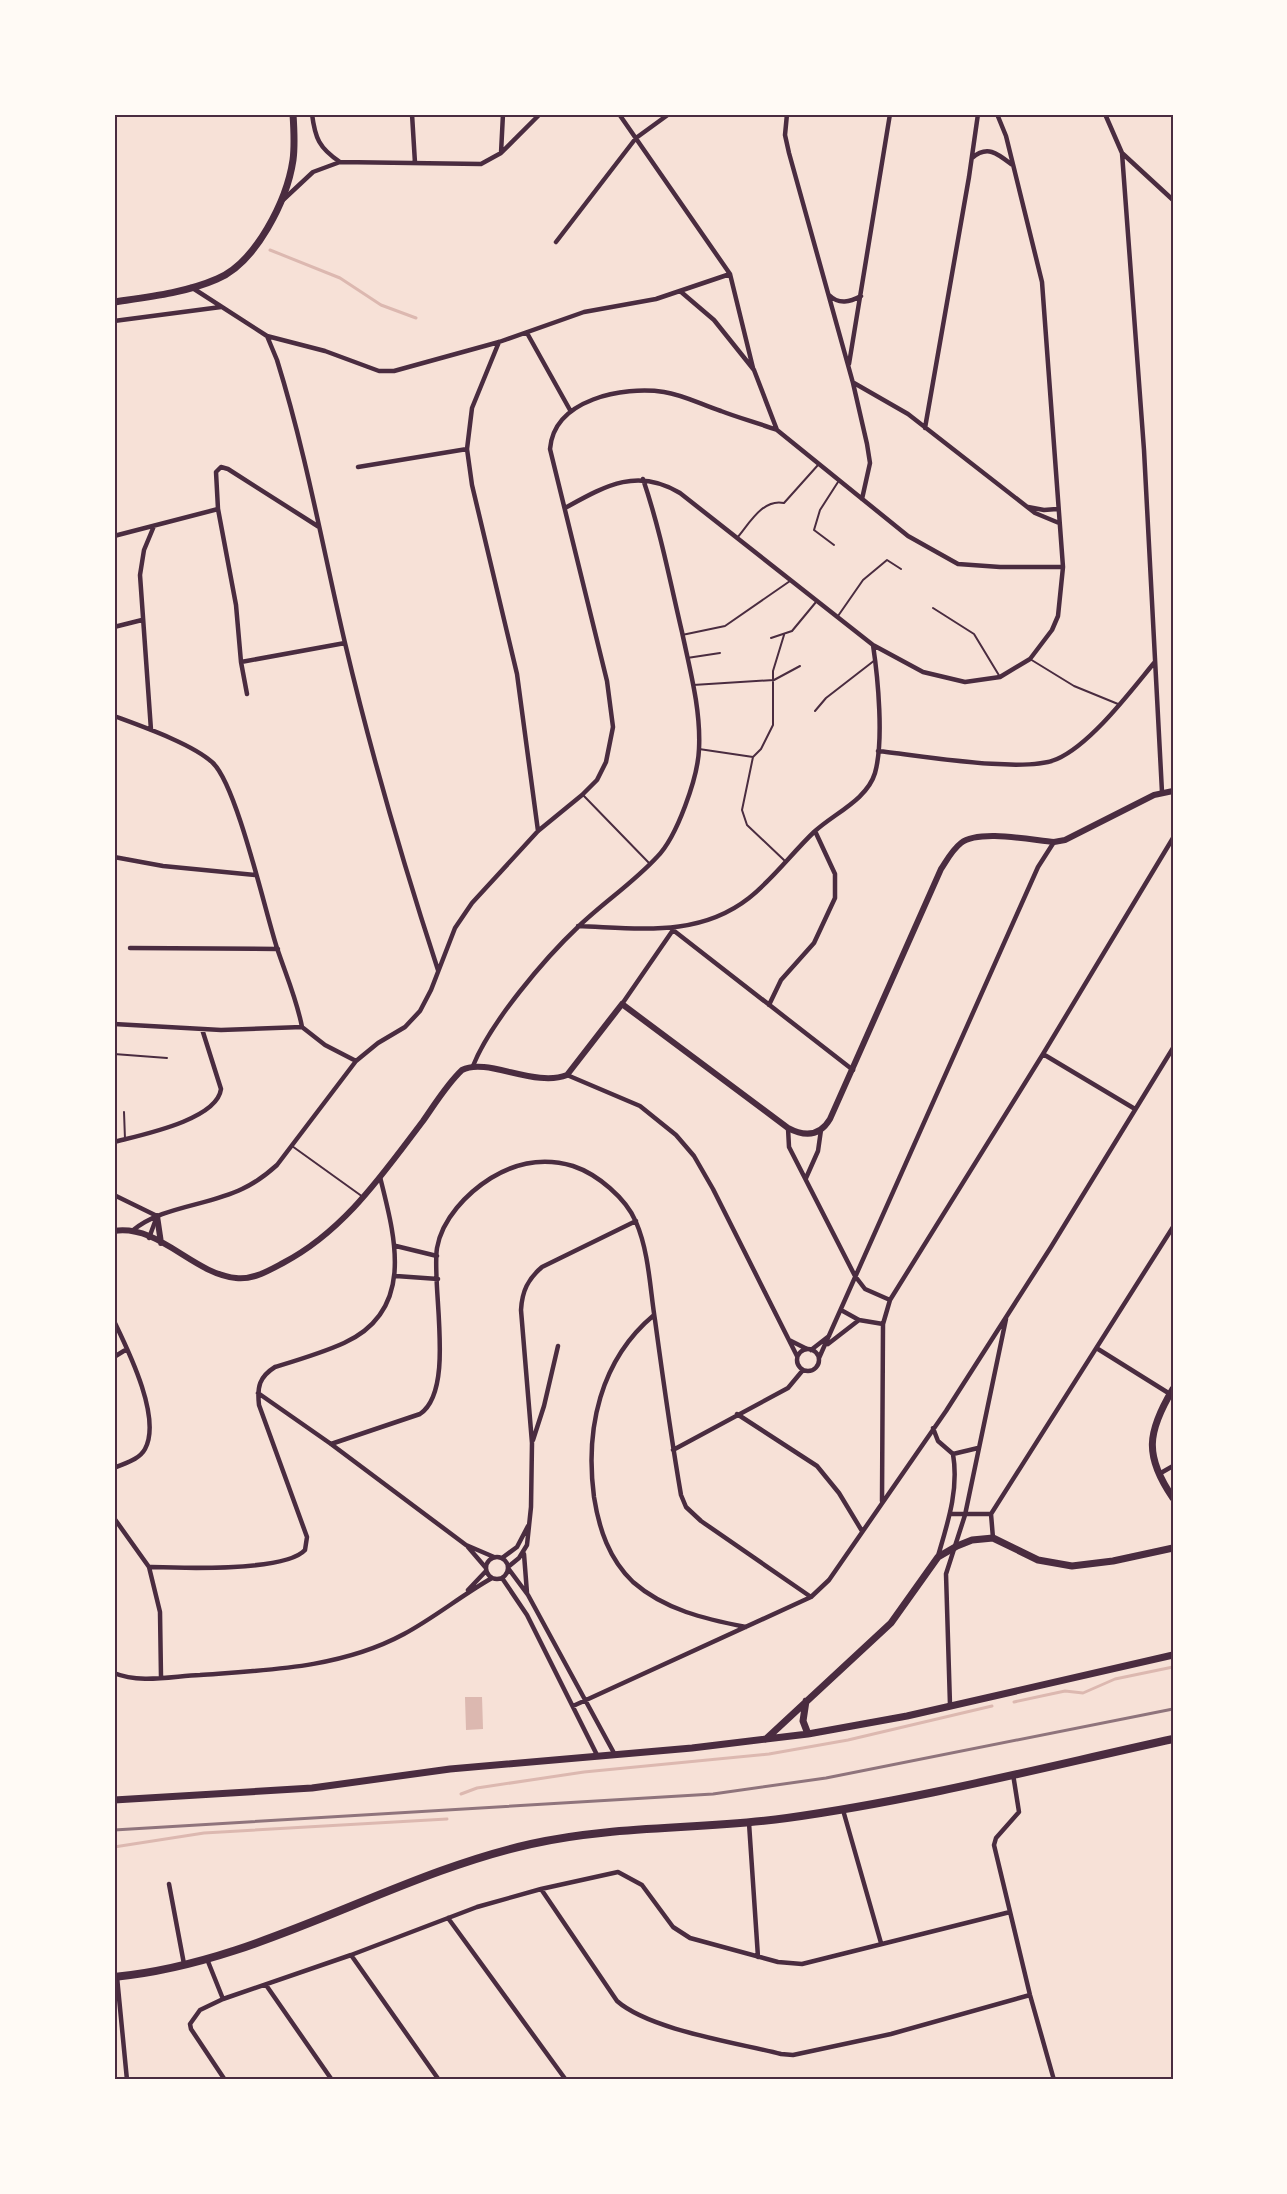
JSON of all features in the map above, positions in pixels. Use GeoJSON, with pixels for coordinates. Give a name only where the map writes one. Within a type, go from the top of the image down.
{"type":"FeatureCollection","features":[{"type":"Feature","properties":{"kind":"highway"},"geometry":{"type":"LineString","coordinates":[[116,1977],[207,1959],[304,1927],[477,1859],[529,1845],[598,1833],[748,1823],[843,1810],[1173,1739]]}},
{"type":"Feature","properties":{"kind":"main road"},"geometry":{"type":"LineString","coordinates":[[114,302],[190,287],[216,279],[240,264],[273,220],[281,202],[293,161],[293,114]]}},
{"type":"Feature","properties":{"kind":"main road"},"geometry":{"type":"LineString","coordinates":[[1172,1391],[1152,1434],[1152,1457],[1173,1498]]}},
{"type":"Feature","properties":{"kind":"main road"},"geometry":{"type":"LineString","coordinates":[[766,1739],[891,1623],[938,1557],[957,1546],[980,1538],[993,1538],[1038,1560],[1072,1566],[1113,1561],[1173,1548]]}},
{"type":"Feature","properties":{"kind":"main road"},"geometry":{"type":"LineString","coordinates":[[114,1800],[312,1788],[450,1768],[808,1734],[908,1716],[1173,1655]]}},
{"type":"Feature","properties":{"kind":"main road"},"geometry":{"type":"LineString","coordinates":[[806,1701],[803,1721],[808,1734]]}},
{"type":"Feature","properties":{"kind":"street"},"geometry":{"type":"LineString","coordinates":[[312,114],[315,137],[326,153],[340,162]]}},
{"type":"Feature","properties":{"kind":"street"},"geometry":{"type":"LineString","coordinates":[[412,114],[416,163]]}},
{"type":"Feature","properties":{"kind":"street"},"geometry":{"type":"LineString","coordinates":[[501,153],[503,114]]}},
{"type":"Feature","properties":{"kind":"street"},"geometry":{"type":"LineString","coordinates":[[281,202],[313,172],[340,162],[481,164],[501,153],[540,114]]}},
{"type":"Feature","properties":{"kind":"street"},"geometry":{"type":"LineString","coordinates":[[619,114],[730,274],[754,370],[777,430]]}},
{"type":"Feature","properties":{"kind":"street"},"geometry":{"type":"LineString","coordinates":[[556,242],[636,138],[669,114]]}},
{"type":"Feature","properties":{"kind":"street"},"geometry":{"type":"LineString","coordinates":[[787,114],[785,135],[789,153],[849,367],[870,463],[862,499]]}},
{"type":"Feature","properties":{"kind":"street"},"geometry":{"type":"LineString","coordinates":[[849,367],[890,114]]}},
{"type":"Feature","properties":{"kind":"street"},"geometry":{"type":"LineString","coordinates":[[925,428],[978,114]]}},
{"type":"Feature","properties":{"kind":"street"},"geometry":{"type":"LineString","coordinates":[[566,508],[610,486],[643,479],[680,493],[873,645],[923,672],[965,682],[1000,677],[1030,659],[1052,630],[1058,616],[1063,567],[1042,282],[1011,164],[1006,136],[997,114]]}},
{"type":"Feature","properties":{"kind":"street"},"geometry":{"type":"LineString","coordinates":[[1105,114],[1122,153],[1144,450],[1162,792]]}},
{"type":"Feature","properties":{"kind":"street"},"geometry":{"type":"LineString","coordinates":[[972,158],[982,151],[992,151],[1011,164]]}},
{"type":"Feature","properties":{"kind":"street"},"geometry":{"type":"LineString","coordinates":[[324,167],[326,153]]}},
{"type":"Feature","properties":{"kind":"street"},"geometry":{"type":"LineString","coordinates":[[1122,153],[1173,200]]}},
{"type":"Feature","properties":{"kind":"street"},"geometry":{"type":"LineString","coordinates":[[190,287],[267,336],[306,345],[366,367],[387,372],[499,342],[584,312],[656,299],[730,274]]}},
{"type":"Feature","properties":{"kind":"street"},"geometry":{"type":"LineString","coordinates":[[680,291],[714,320],[754,370]]}},
{"type":"Feature","properties":{"kind":"street"},"geometry":{"type":"LineString","coordinates":[[827,293],[833,299],[846,302],[861,296]]}},
{"type":"Feature","properties":{"kind":"street"},"geometry":{"type":"LineString","coordinates":[[114,321],[222,307]]}},
{"type":"Feature","properties":{"kind":"street"},"geometry":{"type":"LineString","coordinates":[[527,333],[570,410]]}},
{"type":"Feature","properties":{"kind":"street"},"geometry":{"type":"LineString","coordinates":[[267,336],[286,389],[345,643],[406,873],[438,970]]}},
{"type":"Feature","properties":{"kind":"street"},"geometry":{"type":"LineString","coordinates":[[499,342],[472,408],[467,449],[472,484],[517,674],[538,831]]}},
{"type":"Feature","properties":{"kind":"street"},"geometry":{"type":"LineString","coordinates":[[853,383],[908,414],[1025,506],[1043,518],[1059,523]]}},
{"type":"Feature","properties":{"kind":"street"},"geometry":{"type":"LineString","coordinates":[[132,1231],[157,1216],[240,1190],[261,1179],[292,1146],[356,1061],[413,1019],[426,1002],[455,928],[472,903],[538,831],[597,780],[606,762],[613,727],[607,681],[550,449],[554,430],[570,410],[593,400],[619,394],[640,391],[664,392],[777,430],[908,536],[958,564],[1063,567]]}},
{"type":"Feature","properties":{"kind":"street"},"geometry":{"type":"LineString","coordinates":[[358,467],[467,449]]}},
{"type":"Feature","properties":{"kind":"street"},"geometry":{"type":"LineString","coordinates":[[248,694],[241,662],[236,605],[218,509],[215,476],[218,469],[224,468],[319,527]]}},
{"type":"Feature","properties":{"kind":"street"},"geometry":{"type":"LineString","coordinates":[[114,1232],[132,1231],[228,1277],[247,1279],[258,1276],[297,1256],[337,1226],[364,1197],[457,1075],[473,1066],[486,1041],[520,994],[578,927],[659,856],[685,803],[699,749],[693,685],[664,552],[643,479]]}},
{"type":"Feature","properties":{"kind":"street"},"geometry":{"type":"LineString","coordinates":[[1025,506],[1044,510],[1058,509]]}},
{"type":"Feature","properties":{"kind":"street"},"geometry":{"type":"LineString","coordinates":[[114,536],[218,509]]}},
{"type":"Feature","properties":{"kind":"street"},"geometry":{"type":"LineString","coordinates":[[151,730],[140,575],[144,550],[154,525]]}},
{"type":"Feature","properties":{"kind":"street"},"geometry":{"type":"LineString","coordinates":[[114,627],[142,620]]}},
{"type":"Feature","properties":{"kind":"street"},"geometry":{"type":"LineString","coordinates":[[241,662],[345,643]]}},
{"type":"Feature","properties":{"kind":"street"},"geometry":{"type":"LineString","coordinates":[[578,927],[673,930],[714,917],[750,897],[815,831],[866,791],[875,771],[878,751],[873,645]]}},
{"type":"Feature","properties":{"kind":"street"},"geometry":{"type":"LineString","coordinates":[[878,751],[1036,765],[1057,759],[1074,750],[1120,705],[1154,662]]}},
{"type":"Feature","properties":{"kind":"street"},"geometry":{"type":"LineString","coordinates":[[114,716],[151,730],[204,756],[218,769],[241,827],[278,950],[299,1008],[302,1027],[326,1046],[356,1061]]}},
{"type":"Feature","properties":{"kind":"street"},"geometry":{"type":"LineString","coordinates":[[806,1178],[818,1151],[821,1131],[830,1119],[853,1070],[901,957],[951,853],[962,842],[984,836],[1054,842],[1077,836],[1154,795],[1173,791]]}},
{"type":"Feature","properties":{"kind":"street"},"geometry":{"type":"LineString","coordinates":[[769,1005],[781,980],[814,943],[835,898],[835,874],[815,831]]}},
{"type":"Feature","properties":{"kind":"street"},"geometry":{"type":"LineString","coordinates":[[882,1502],[883,1324],[890,1300],[1043,1054],[1173,838]]}},
{"type":"Feature","properties":{"kind":"street"},"geometry":{"type":"LineString","coordinates":[[673,1450],[788,1388],[803,1370],[815,1369],[1038,867],[1054,842]]}},
{"type":"Feature","properties":{"kind":"street"},"geometry":{"type":"LineString","coordinates":[[114,857],[163,866],[255,875]]}},
{"type":"Feature","properties":{"kind":"street"},"geometry":{"type":"LineString","coordinates":[[673,930],[853,1070]]}},
{"type":"Feature","properties":{"kind":"street"},"geometry":{"type":"LineString","coordinates":[[473,1066],[534,1077],[560,1078],[567,1075],[622,1004],[673,930]]}},
{"type":"Feature","properties":{"kind":"street"},"geometry":{"type":"LineString","coordinates":[[130,948],[278,950]]}},
{"type":"Feature","properties":{"kind":"street"},"geometry":{"type":"LineString","coordinates":[[622,1004],[788,1128],[808,1134],[821,1131]]}},
{"type":"Feature","properties":{"kind":"street"},"geometry":{"type":"LineString","coordinates":[[114,1024],[202,1029],[275,1030],[302,1027]]}},
{"type":"Feature","properties":{"kind":"street"},"geometry":{"type":"LineString","coordinates":[[118,1140],[181,1122],[212,1106],[220,1098],[221,1089],[202,1029]]}},
{"type":"Feature","properties":{"kind":"street"},"geometry":{"type":"LineString","coordinates":[[573,1706],[811,1598],[838,1568],[933,1428],[1006,1316],[1173,1048]]}},
{"type":"Feature","properties":{"kind":"street"},"geometry":{"type":"LineString","coordinates":[[1043,1054],[1135,1108]]}},
{"type":"Feature","properties":{"kind":"street"},"geometry":{"type":"LineString","coordinates":[[567,1075],[640,1106],[676,1135],[694,1156],[713,1189],[797,1356],[798,1364],[803,1370]]}},
{"type":"Feature","properties":{"kind":"street"},"geometry":{"type":"LineString","coordinates":[[788,1128],[789,1147],[855,1276],[865,1288],[890,1300]]}},
{"type":"Feature","properties":{"kind":"street"},"geometry":{"type":"LineString","coordinates":[[331,1444],[420,1414],[431,1405],[438,1380],[437,1256],[441,1235],[448,1221],[470,1193],[508,1168],[527,1162],[557,1162],[589,1173],[621,1200],[636,1221],[654,1315],[681,1496],[692,1513],[811,1598]]}},
{"type":"Feature","properties":{"kind":"street"},"geometry":{"type":"LineString","coordinates":[[149,1568],[245,1566],[287,1560],[305,1550],[307,1537],[259,1405],[259,1384],[270,1371],[346,1342],[366,1329],[386,1305],[396,1276],[396,1246],[380,1178]]}},
{"type":"Feature","properties":{"kind":"street"},"geometry":{"type":"LineString","coordinates":[[114,1195],[157,1216]]}},
{"type":"Feature","properties":{"kind":"street"},"geometry":{"type":"LineString","coordinates":[[149,1238],[157,1216]]}},
{"type":"Feature","properties":{"kind":"street"},"geometry":{"type":"LineString","coordinates":[[157,1216],[161,1243]]}},
{"type":"Feature","properties":{"kind":"street"},"geometry":{"type":"LineString","coordinates":[[528,1595],[523,1571],[529,1524],[532,1443],[521,1310],[526,1284],[542,1268],[636,1221]]}},
{"type":"Feature","properties":{"kind":"street"},"geometry":{"type":"LineString","coordinates":[[993,1538],[992,1514],[1173,1227]]}},
{"type":"Feature","properties":{"kind":"street"},"geometry":{"type":"LineString","coordinates":[[396,1246],[437,1256]]}},
{"type":"Feature","properties":{"kind":"street"},"geometry":{"type":"LineString","coordinates":[[396,1276],[438,1278]]}},
{"type":"Feature","properties":{"kind":"street"},"geometry":{"type":"LineString","coordinates":[[841,1310],[859,1320],[883,1324]]}},
{"type":"Feature","properties":{"kind":"street"},"geometry":{"type":"LineString","coordinates":[[654,1315],[629,1338],[621,1352],[603,1391],[592,1424],[591,1476],[597,1516],[605,1542],[616,1562],[632,1581],[654,1598],[672,1608],[709,1620],[746,1627]]}},
{"type":"Feature","properties":{"kind":"street"},"geometry":{"type":"LineString","coordinates":[[950,1705],[946,1574],[957,1546],[965,1515],[1006,1316]]}},
{"type":"Feature","properties":{"kind":"street"},"geometry":{"type":"LineString","coordinates":[[826,1346],[859,1320]]}},
{"type":"Feature","properties":{"kind":"street"},"geometry":{"type":"LineString","coordinates":[[114,1321],[144,1396],[148,1435],[147,1445],[139,1456],[114,1468]]}},
{"type":"Feature","properties":{"kind":"street"},"geometry":{"type":"LineString","coordinates":[[797,1356],[831,1334]]}},
{"type":"Feature","properties":{"kind":"street"},"geometry":{"type":"LineString","coordinates":[[789,1340],[809,1349],[819,1358]]}},
{"type":"Feature","properties":{"kind":"street"},"geometry":{"type":"LineString","coordinates":[[532,1443],[544,1407],[558,1346]]}},
{"type":"Feature","properties":{"kind":"street"},"geometry":{"type":"LineString","coordinates":[[114,1357],[127,1349]]}},
{"type":"Feature","properties":{"kind":"street"},"geometry":{"type":"LineString","coordinates":[[1098,1349],[1172,1391]]}},
{"type":"Feature","properties":{"kind":"street"},"geometry":{"type":"LineString","coordinates":[[258,1393],[331,1444],[466,1545],[502,1558],[517,1547],[529,1524]]}},
{"type":"Feature","properties":{"kind":"street"},"geometry":{"type":"LineString","coordinates":[[738,1414],[818,1466],[839,1492],[862,1532]]}},
{"type":"Feature","properties":{"kind":"street"},"geometry":{"type":"LineString","coordinates":[[933,1428],[938,1441],[953,1454],[956,1475],[950,1514],[938,1557]]}},
{"type":"Feature","properties":{"kind":"street"},"geometry":{"type":"LineString","coordinates":[[923,1442],[938,1441]]}},
{"type":"Feature","properties":{"kind":"street"},"geometry":{"type":"LineString","coordinates":[[953,1454],[978,1448]]}},
{"type":"Feature","properties":{"kind":"street"},"geometry":{"type":"LineString","coordinates":[[1159,1474],[1173,1466]]}},
{"type":"Feature","properties":{"kind":"street"},"geometry":{"type":"LineString","coordinates":[[950,1514],[992,1514]]}},
{"type":"Feature","properties":{"kind":"street"},"geometry":{"type":"LineString","coordinates":[[114,1518],[149,1568],[160,1612],[161,1677]]}},
{"type":"Feature","properties":{"kind":"street"},"geometry":{"type":"LineString","coordinates":[[466,1545],[492,1578]]}},
{"type":"Feature","properties":{"kind":"street"},"geometry":{"type":"LineString","coordinates":[[502,1578],[508,1567],[524,1551]]}},
{"type":"Feature","properties":{"kind":"street"},"geometry":{"type":"LineString","coordinates":[[464,1594],[486,1570],[488,1561],[494,1557]]}},
{"type":"Feature","properties":{"kind":"street"},"geometry":{"type":"LineString","coordinates":[[502,1558],[528,1595],[614,1753]]}},
{"type":"Feature","properties":{"kind":"street"},"geometry":{"type":"LineString","coordinates":[[114,1673],[139,1679],[272,1670],[327,1661],[373,1649],[404,1634],[492,1578],[502,1578]]}},
{"type":"Feature","properties":{"kind":"street"},"geometry":{"type":"LineString","coordinates":[[502,1578],[527,1615],[597,1755]]}},
{"type":"Feature","properties":{"kind":"street"},"geometry":{"type":"LineString","coordinates":[[1013,1774],[1019,1812],[994,1842],[1030,1995],[1054,2080]]}},
{"type":"Feature","properties":{"kind":"street"},"geometry":{"type":"LineString","coordinates":[[843,1810],[881,1943]]}},
{"type":"Feature","properties":{"kind":"street"},"geometry":{"type":"LineString","coordinates":[[748,1823],[758,1957]]}},
{"type":"Feature","properties":{"kind":"street"},"geometry":{"type":"LineString","coordinates":[[225,2080],[197,2041],[190,2024],[200,2010],[223,1999],[351,1955],[448,1918],[541,1888],[618,1872],[628,1875],[642,1885],[680,1932],[690,1938],[778,1962],[802,1964],[1010,1912]]}},
{"type":"Feature","properties":{"kind":"street"},"geometry":{"type":"LineString","coordinates":[[169,1884],[183,1964]]}},
{"type":"Feature","properties":{"kind":"street"},"geometry":{"type":"LineString","coordinates":[[541,1888],[617,2001],[627,2010],[672,2026],[782,2054],[792,2055],[891,2034],[1030,1995]]}},
{"type":"Feature","properties":{"kind":"street"},"geometry":{"type":"LineString","coordinates":[[448,1918],[566,2080]]}},
{"type":"Feature","properties":{"kind":"street"},"geometry":{"type":"LineString","coordinates":[[351,1955],[439,2080]]}},
{"type":"Feature","properties":{"kind":"street"},"geometry":{"type":"LineString","coordinates":[[207,1959],[223,1999]]}},
{"type":"Feature","properties":{"kind":"street"},"geometry":{"type":"LineString","coordinates":[[116,1977],[127,2080]]}},
{"type":"Feature","properties":{"kind":"street"},"geometry":{"type":"LineString","coordinates":[[267,1985],[332,2080]]}},
{"type":"Feature","properties":{"kind":"lane"},"geometry":{"type":"LineString","coordinates":[[737,538],[765,506],[775,501],[784,502],[820,464]]}},
{"type":"Feature","properties":{"kind":"lane"},"geometry":{"type":"LineString","coordinates":[[834,545],[814,530],[820,510],[840,480]]}},
{"type":"Feature","properties":{"kind":"lane"},"geometry":{"type":"LineString","coordinates":[[838,616],[862,580],[887,560],[901,569]]}},
{"type":"Feature","properties":{"kind":"lane"},"geometry":{"type":"LineString","coordinates":[[682,635],[725,626],[792,580]]}},
{"type":"Feature","properties":{"kind":"lane"},"geometry":{"type":"LineString","coordinates":[[771,638],[792,632],[817,600]]}},
{"type":"Feature","properties":{"kind":"lane"},"geometry":{"type":"LineString","coordinates":[[933,608],[974,634],[1000,677]]}},
{"type":"Feature","properties":{"kind":"lane"},"geometry":{"type":"LineString","coordinates":[[784,635],[773,671],[773,724],[761,749],[753,757],[742,810],[747,825],[785,861]]}},
{"type":"Feature","properties":{"kind":"lane"},"geometry":{"type":"LineString","coordinates":[[687,658],[720,652]]}},
{"type":"Feature","properties":{"kind":"lane"},"geometry":{"type":"LineString","coordinates":[[1030,659],[1074,686],[1120,705]]}},
{"type":"Feature","properties":{"kind":"lane"},"geometry":{"type":"LineString","coordinates":[[815,711],[826,698],[875,660]]}},
{"type":"Feature","properties":{"kind":"lane"},"geometry":{"type":"LineString","coordinates":[[693,685],[774,680],[800,666]]}},
{"type":"Feature","properties":{"kind":"lane"},"geometry":{"type":"LineString","coordinates":[[699,749],[753,757]]}},
{"type":"Feature","properties":{"kind":"lane"},"geometry":{"type":"LineString","coordinates":[[582,795],[650,864]]}},
{"type":"Feature","properties":{"kind":"lane"},"geometry":{"type":"LineString","coordinates":[[114,1054],[167,1058]]}},
{"type":"Feature","properties":{"kind":"lane"},"geometry":{"type":"LineString","coordinates":[[118,1140],[124,1112]]}},
{"type":"Feature","properties":{"kind":"lane"},"geometry":{"type":"LineString","coordinates":[[292,1146],[364,1197]]}},
{"type":"Feature","properties":{"kind":"shaded area"},"geometry":{"type":"Polygon","coordinates":[[[465,1697],[482,1697],[483,1729],[466,1730],[465,1697]]]}},
{"type":"Feature","properties":{"kind":"waterway"},"geometry":{"type":"LineString","coordinates":[[270,250],[340,278],[381,305],[416,318]]}},
{"type":"Feature","properties":{"kind":"waterway"},"geometry":{"type":"LineString","coordinates":[[1014,1702],[1065,1691],[1083,1693],[1115,1679],[1173,1667]]}},
{"type":"Feature","properties":{"kind":"waterway"},"geometry":{"type":"LineString","coordinates":[[461,1794],[477,1788],[584,1772],[769,1754],[848,1740],[992,1706]]}},
{"type":"Feature","properties":{"kind":"waterway"},"geometry":{"type":"LineString","coordinates":[[114,1847],[204,1833],[447,1819]]}},
{"type":"Feature","properties":{"kind":"railway"},"geometry":{"type":"LineString","coordinates":[[114,1830],[713,1794],[826,1778],[1173,1709]]}}]}
